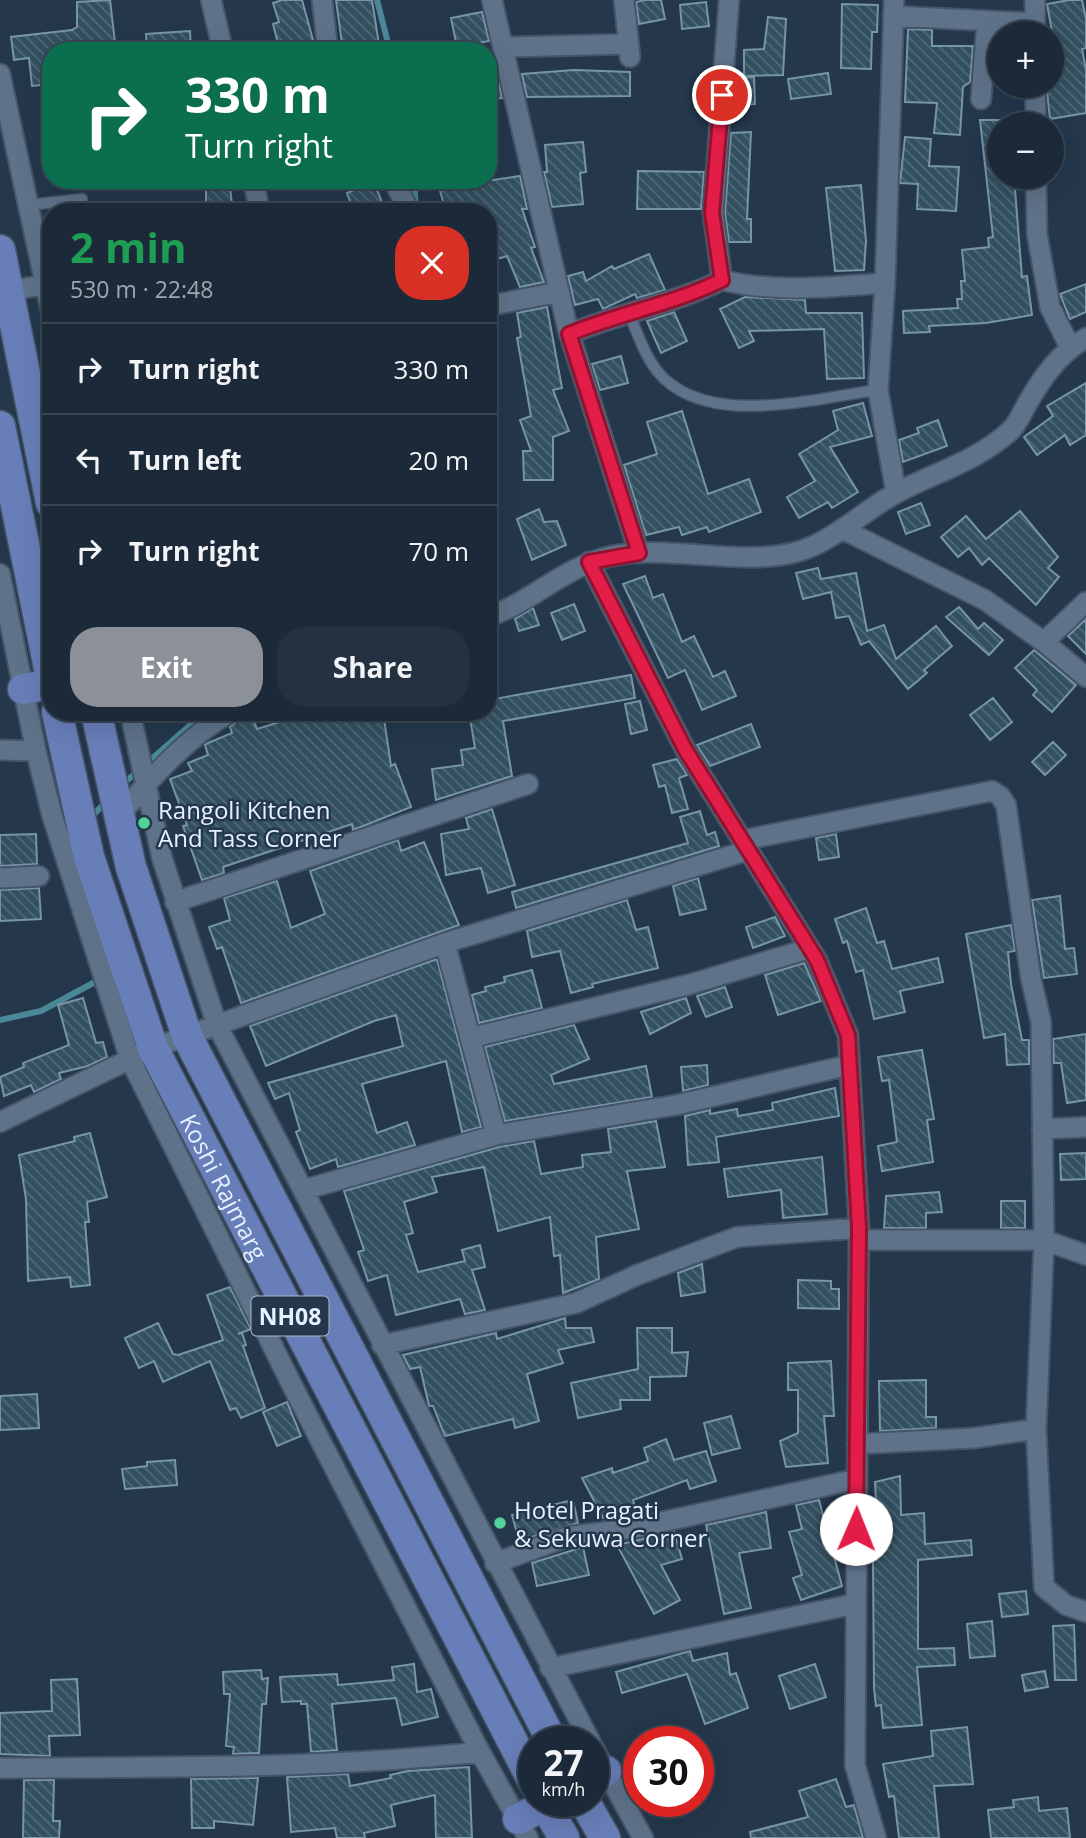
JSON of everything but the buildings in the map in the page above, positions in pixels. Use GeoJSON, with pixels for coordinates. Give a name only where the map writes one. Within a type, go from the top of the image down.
{"type":"FeatureCollection","features":[{"type":"Feature","properties":{"kind":"main road"},"geometry":{"type":"LineString","coordinates":[[0,250],[5,292],[42,420]]}},
{"type":"Feature","properties":{"kind":"main road"},"geometry":{"type":"LineString","coordinates":[[0,426],[42,634]]}},
{"type":"Feature","properties":{"kind":"main road","name":"Koshi Rajmarg"},"geometry":{"type":"LineString","coordinates":[[58,721],[69,819],[141,1053],[518,1749]]}},
{"type":"Feature","properties":{"kind":"main road","name":"Koshi Rajmarg"},"geometry":{"type":"LineString","coordinates":[[98,721],[144,912],[187,1036],[544,1726]]}},
{"type":"Feature","properties":{"kind":"main road","name":"Koshi Rajmarg"},"geometry":{"type":"LineString","coordinates":[[554,1817],[564,1838]]}},
{"type":"Feature","properties":{"kind":"main road"},"geometry":{"type":"LineString","coordinates":[[593,1817],[605,1838]]}},
{"type":"Feature","properties":{"kind":"street"},"geometry":{"type":"LineString","coordinates":[[211,0],[221,42]]}},
{"type":"Feature","properties":{"kind":"street"},"geometry":{"type":"LineString","coordinates":[[322,0],[327,42]]}},
{"type":"Feature","properties":{"kind":"street"},"geometry":{"type":"LineString","coordinates":[[492,0],[569,334],[639,553]]}},
{"type":"Feature","properties":{"kind":"street"},"geometry":{"type":"LineString","coordinates":[[503,47],[629,51],[624,0]]}},
{"type":"Feature","properties":{"kind":"street"},"geometry":{"type":"LineString","coordinates":[[722,280],[712,213],[729,0]]}},
{"type":"Feature","properties":{"kind":"street"},"geometry":{"type":"LineString","coordinates":[[1035,0],[1035,21]]}},
{"type":"Feature","properties":{"kind":"street"},"geometry":{"type":"LineString","coordinates":[[896,493],[878,390],[885,283],[893,8],[987,21],[981,99]]}},
{"type":"Feature","properties":{"kind":"street"},"geometry":{"type":"LineString","coordinates":[[0,74],[29,205],[42,245]]}},
{"type":"Feature","properties":{"kind":"street"},"geometry":{"type":"LineString","coordinates":[[497,612],[589,562],[639,553],[783,556],[810,548],[844,530],[896,493],[971,459],[1012,430],[1041,379],[1078,342],[1050,307],[1037,234],[1036,189]]}},
{"type":"Feature","properties":{"kind":"street"},"geometry":{"type":"LineString","coordinates":[[569,334],[696,293],[722,280],[748,287],[826,288],[885,283]]}},
{"type":"Feature","properties":{"kind":"street"},"geometry":{"type":"LineString","coordinates":[[5,292],[42,285]]}},
{"type":"Feature","properties":{"kind":"street"},"geometry":{"type":"LineString","coordinates":[[497,304],[559,292]]}},
{"type":"Feature","properties":{"kind":"street"},"geometry":{"type":"LineString","coordinates":[[844,530],[985,600],[1044,642],[1086,677]]}},
{"type":"Feature","properties":{"kind":"street"},"geometry":{"type":"LineString","coordinates":[[589,562],[685,749],[817,960],[848,1035],[859,1234],[854,1604],[855,1765],[876,1838]]}},
{"type":"Feature","properties":{"kind":"street"},"geometry":{"type":"LineString","coordinates":[[1,585],[37,686],[36,751],[69,819],[66,862],[141,1053],[294,1389],[523,1829]]}},
{"type":"Feature","properties":{"kind":"street"},"geometry":{"type":"LineString","coordinates":[[1044,642],[1086,602]]}},
{"type":"Feature","properties":{"kind":"street"},"geometry":{"type":"LineString","coordinates":[[132,721],[175,902],[217,1025],[582,1726]]}},
{"type":"Feature","properties":{"kind":"street"},"geometry":{"type":"LineString","coordinates":[[116,804],[219,721]]}},
{"type":"Feature","properties":{"kind":"street"},"geometry":{"type":"LineString","coordinates":[[0,750],[36,751]]}},
{"type":"Feature","properties":{"kind":"street"},"geometry":{"type":"LineString","coordinates":[[175,902],[528,784]]}},
{"type":"Feature","properties":{"kind":"street"},"geometry":{"type":"LineString","coordinates":[[0,1122],[141,1053],[445,943],[746,845],[992,791],[1000,796],[1009,813],[1031,979],[1041,1022],[1044,1240],[1036,1429],[1044,1587],[1066,1605],[1086,1612]]}},
{"type":"Feature","properties":{"kind":"street"},"geometry":{"type":"LineString","coordinates":[[0,878],[40,876]]}},
{"type":"Feature","properties":{"kind":"street"},"geometry":{"type":"LineString","coordinates":[[445,943],[496,1135]]}},
{"type":"Feature","properties":{"kind":"street"},"geometry":{"type":"LineString","coordinates":[[470,1038],[691,984],[808,949]]}},
{"type":"Feature","properties":{"kind":"street"},"geometry":{"type":"LineString","coordinates":[[303,1189],[496,1135],[676,1105],[849,1065]]}},
{"type":"Feature","properties":{"kind":"street"},"geometry":{"type":"LineString","coordinates":[[1042,1129],[1086,1127]]}},
{"type":"Feature","properties":{"kind":"street"},"geometry":{"type":"LineString","coordinates":[[382,1345],[576,1303],[637,1275],[737,1237],[859,1234],[1044,1240],[1086,1255]]}},
{"type":"Feature","properties":{"kind":"street"},"geometry":{"type":"LineString","coordinates":[[857,1444],[974,1438],[1036,1429]]}},
{"type":"Feature","properties":{"kind":"street"},"geometry":{"type":"LineString","coordinates":[[495,1563],[567,1537],[639,1527],[857,1479]]}},
{"type":"Feature","properties":{"kind":"street"},"geometry":{"type":"LineString","coordinates":[[550,1668],[854,1604]]}},
{"type":"Feature","properties":{"kind":"street"},"geometry":{"type":"LineString","coordinates":[[0,1768],[280,1766],[382,1762],[481,1752]]}},
{"type":"Feature","properties":{"kind":"street"},"geometry":{"type":"LineString","coordinates":[[609,1783],[643,1838]]}},
{"type":"Feature","properties":{"kind":"lane"},"geometry":{"type":"LineString","coordinates":[[47,203],[82,199]]}},
{"type":"Feature","properties":{"kind":"lane"},"geometry":{"type":"LineString","coordinates":[[29,205],[42,204]]}},
{"type":"Feature","properties":{"kind":"lane"},"geometry":{"type":"LineString","coordinates":[[629,313],[645,351],[658,372],[681,391],[708,403],[744,406],[878,390]]}},
{"type":"Feature","properties":{"kind":"waterway"},"geometry":{"type":"LineString","coordinates":[[377,0],[388,42]]}},
{"type":"Feature","properties":{"kind":"waterway"},"geometry":{"type":"LineString","coordinates":[[415,189],[416,203]]}},
{"type":"Feature","properties":{"kind":"waterway"},"geometry":{"type":"LineString","coordinates":[[122,785],[195,721]]}},
{"type":"Feature","properties":{"kind":"waterway"},"geometry":{"type":"LineString","coordinates":[[91,818],[107,800]]}},
{"type":"Feature","properties":{"kind":"waterway"},"geometry":{"type":"LineString","coordinates":[[0,1020],[41,1011],[95,982],[100,976]]}},
{"type":"Feature","properties":{"kind":"place","name":"Rangoli Kitchen And Tass Corner"},"geometry":{"type":"Point","coordinates":[144,823]}},
{"type":"Feature","properties":{"kind":"place","name":"Hotel Pragati & Sekuwa Corner"},"geometry":{"type":"Point","coordinates":[500,1523]}},
{"type":"Feature","properties":{"kind":"route"},"geometry":{"type":"LineString","coordinates":[[722,95],[712,213],[722,280],[696,293],[601,320],[569,334],[639,553],[589,562],[685,749],[817,960],[848,1035],[850,1121],[859,1228],[856,1529]]}}]}
